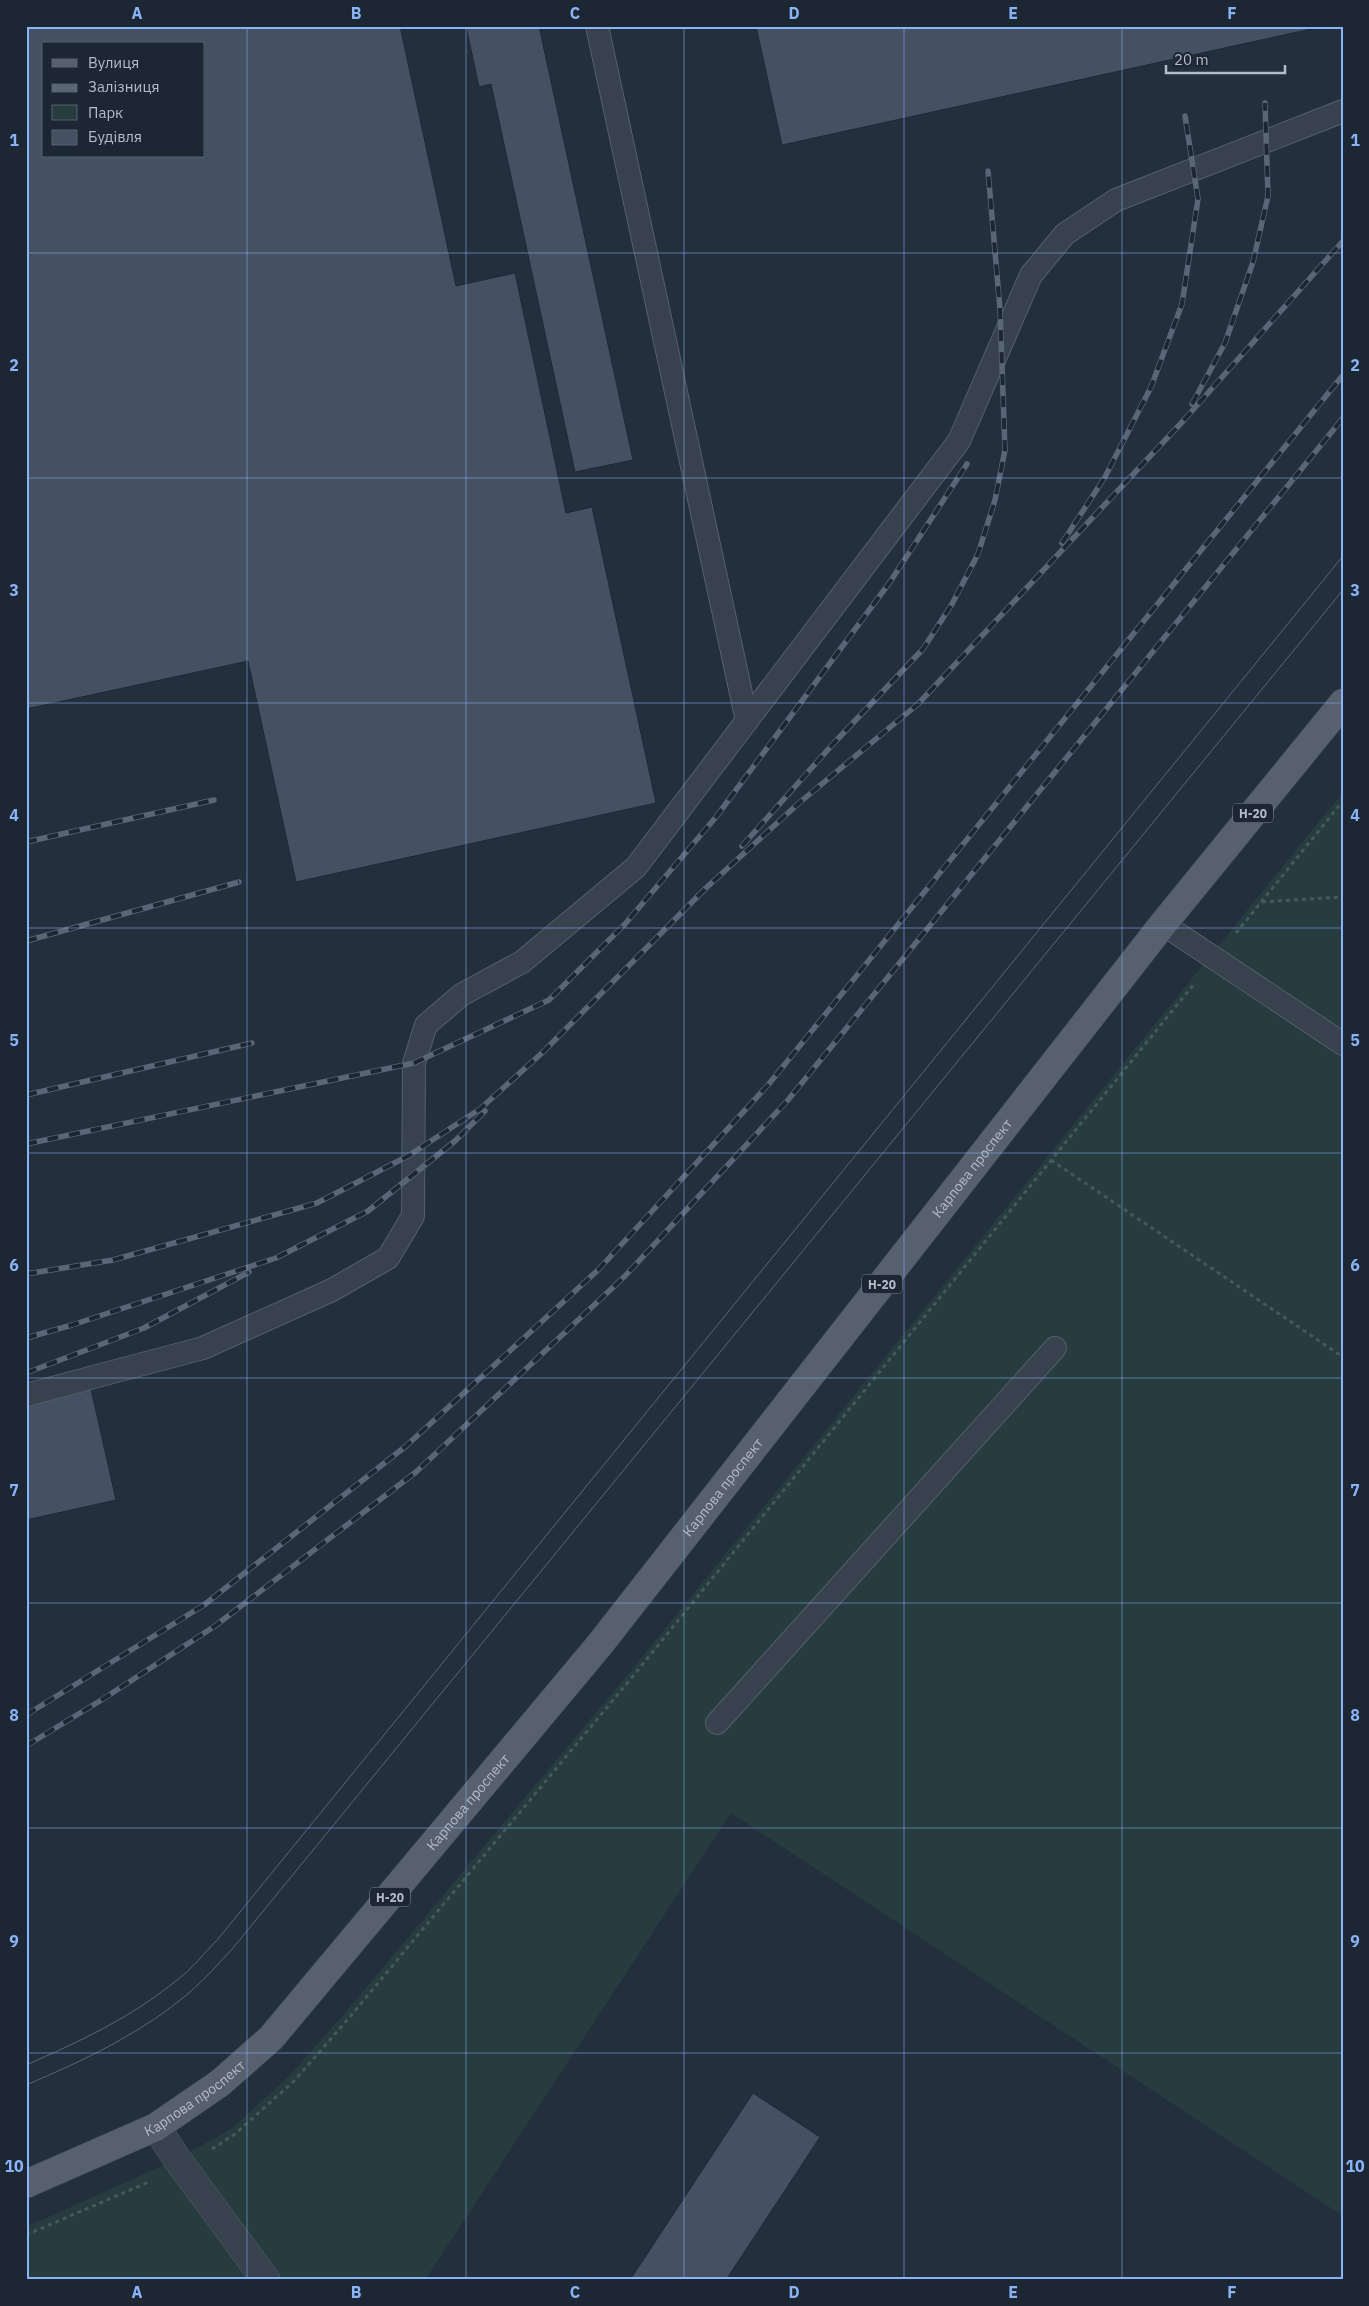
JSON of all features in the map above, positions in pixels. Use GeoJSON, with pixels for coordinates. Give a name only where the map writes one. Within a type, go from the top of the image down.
{"type":"FeatureCollection","features":[{"type":"Feature","properties":{"kind":"main road","name":"Карпова проспект"},"geometry":{"type":"LineString","coordinates":[[26,2184],[156,2127],[220,2083],[271,2038],[433,1846],[600,1643],[1163,924],[1343,703]]}},
{"type":"Feature","properties":{"kind":"street"},"geometry":{"type":"LineString","coordinates":[[156,2127],[266,2280]]}},
{"type":"Feature","properties":{"kind":"lane"},"geometry":{"type":"LineString","coordinates":[[597,26],[747,721]]}},
{"type":"Feature","properties":{"kind":"lane"},"geometry":{"type":"LineString","coordinates":[[26,1395],[203,1348],[332,1290],[388,1258],[413,1216],[414,1063],[426,1025],[462,995],[522,962],[636,867],[959,441],[1031,275],[1065,234],[1116,200],[1343,111]]}},
{"type":"Feature","properties":{"kind":"lane"},"geometry":{"type":"LineString","coordinates":[[1163,924],[1343,1044]]}},
{"type":"Feature","properties":{"kind":"lane"},"geometry":{"type":"LineString","coordinates":[[717,1723],[1055,1348]]}},
{"type":"Feature","properties":{"kind":"path"},"geometry":{"type":"LineString","coordinates":[[26,2235],[184,2168],[235,2134],[294,2080],[349,2018],[638,1670],[1343,801]]}},
{"type":"Feature","properties":{"kind":"path"},"geometry":{"type":"LineString","coordinates":[[1262,902],[1343,897]]}},
{"type":"Feature","properties":{"kind":"path"},"geometry":{"type":"LineString","coordinates":[[1051,1160],[1343,1357]]}},
{"type":"Feature","properties":{"kind":"green space"},"geometry":{"type":"Polygon","coordinates":[[[1343,792],[1343,2216],[731,1813],[425,2280],[26,2280],[26,2227],[177,2159],[231,2129],[289,2076],[344,2014],[634,1667],[1343,792]]]}},
{"type":"Feature","properties":{"kind":"building"},"geometry":{"type":"Polygon","coordinates":[[[26,26],[400,26],[456,286],[515,273],[566,513],[592,507],[656,803],[296,882],[248,661],[26,709],[26,26]]]}},
{"type":"Feature","properties":{"kind":"building"},"geometry":{"type":"Polygon","coordinates":[[[466,26],[539,26],[633,460],[575,472],[491,84],[479,87],[466,26]]]}},
{"type":"Feature","properties":{"kind":"building"},"geometry":{"type":"Polygon","coordinates":[[[756,26],[1325,26],[782,145],[756,26]]]}},
{"type":"Feature","properties":{"kind":"building"},"geometry":{"type":"Polygon","coordinates":[[[91,1389],[116,1500],[26,1520],[26,1404],[91,1389]]]}},
{"type":"Feature","properties":{"kind":"building"},"geometry":{"type":"Polygon","coordinates":[[[753,2093],[820,2137],[726,2280],[630,2280],[753,2093]]]}},
{"type":"Feature","properties":{"kind":"tram line"},"geometry":{"type":"LineString","coordinates":[[26,2065],[105,2028],[142,2006],[183,1976],[218,1939],[1343,556]]}},
{"type":"Feature","properties":{"kind":"tram line"},"geometry":{"type":"LineString","coordinates":[[26,2085],[111,2045],[172,2007],[207,1976],[233,1948],[1343,590]]}},
{"type":"Feature","properties":{"kind":"railway"},"geometry":{"type":"LineString","coordinates":[[1192,404],[1225,343],[1253,262],[1268,196],[1265,103]]}},
{"type":"Feature","properties":{"kind":"railway"},"geometry":{"type":"LineString","coordinates":[[1062,543],[1105,477],[1151,387],[1182,304],[1198,199],[1185,116]]}},
{"type":"Feature","properties":{"kind":"railway"},"geometry":{"type":"LineString","coordinates":[[742,846],[833,744],[923,649],[952,604],[978,554],[995,500],[1005,450],[1000,309],[988,171]]}},
{"type":"Feature","properties":{"kind":"railway"},"geometry":{"type":"LineString","coordinates":[[26,1274],[113,1260],[317,1203],[408,1156],[480,1109],[543,1052],[706,888],[799,803],[918,704],[1184,420],[1343,241]]}},
{"type":"Feature","properties":{"kind":"railway"},"geometry":{"type":"LineString","coordinates":[[26,1715],[204,1605],[406,1446],[598,1270],[768,1085],[1343,375]]}},
{"type":"Feature","properties":{"kind":"railway"},"geometry":{"type":"LineString","coordinates":[[26,1746],[103,1699],[215,1626],[416,1472],[625,1276],[788,1100],[1343,418]]}},
{"type":"Feature","properties":{"kind":"railway"},"geometry":{"type":"LineString","coordinates":[[26,1144],[414,1063],[549,1000],[625,924],[716,817],[890,582],[967,464]]}},
{"type":"Feature","properties":{"kind":"railway"},"geometry":{"type":"LineString","coordinates":[[26,842],[214,800]]}},
{"type":"Feature","properties":{"kind":"railway"},"geometry":{"type":"LineString","coordinates":[[26,941],[239,882]]}},
{"type":"Feature","properties":{"kind":"railway"},"geometry":{"type":"LineString","coordinates":[[26,1095],[252,1043]]}},
{"type":"Feature","properties":{"kind":"railway"},"geometry":{"type":"LineString","coordinates":[[26,1338],[72,1325],[276,1258],[368,1211],[455,1141],[485,1111]]}},
{"type":"Feature","properties":{"kind":"railway"},"geometry":{"type":"LineString","coordinates":[[26,1373],[144,1328],[249,1272]]}}]}
